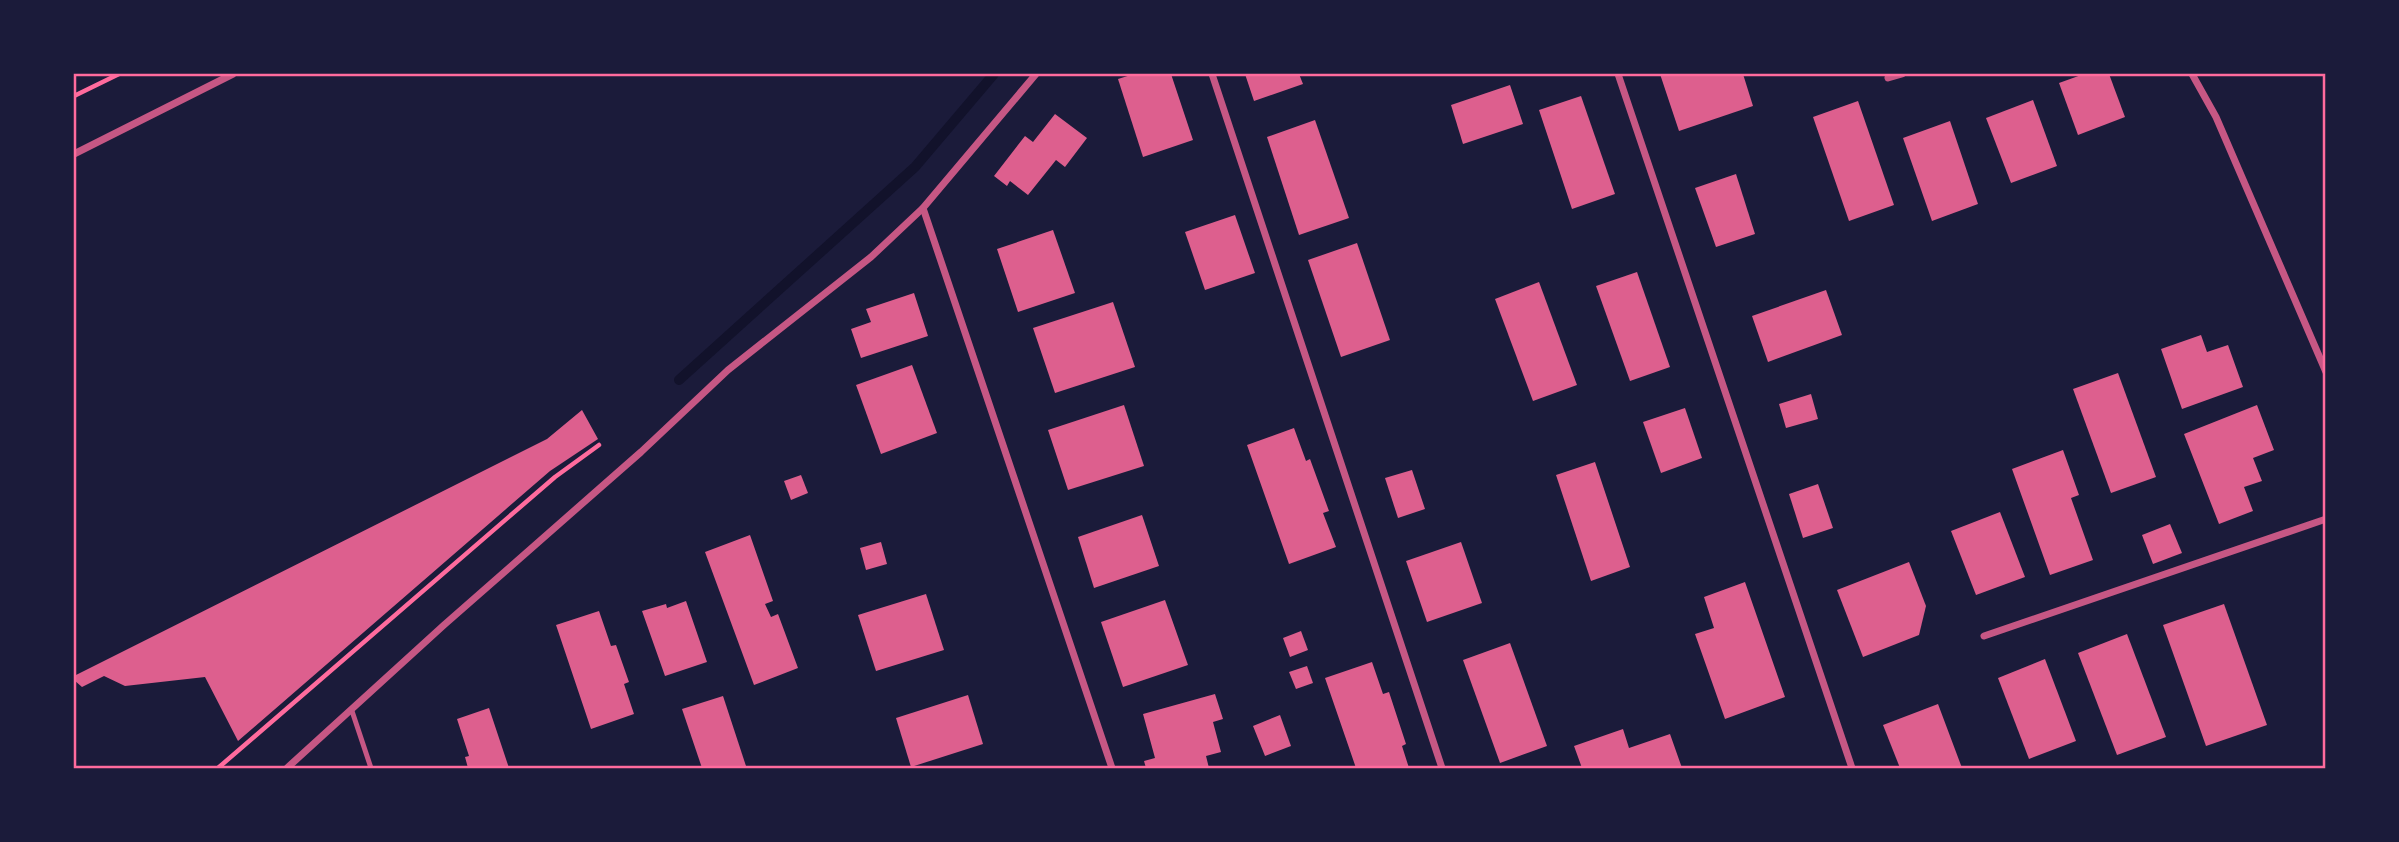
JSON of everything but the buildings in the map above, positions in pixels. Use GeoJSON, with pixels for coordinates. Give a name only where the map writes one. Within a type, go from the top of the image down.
{"type":"FeatureCollection","features":[{"type":"Feature","properties":{"kind":"street"},"geometry":{"type":"LineString","coordinates":[[74,154],[233,74]]}},
{"type":"Feature","properties":{"kind":"street"},"geometry":{"type":"LineString","coordinates":[[287,768],[444,625],[641,452],[728,370],[871,257],[923,208],[1036,74]]}},
{"type":"Feature","properties":{"kind":"street"},"geometry":{"type":"LineString","coordinates":[[1212,74],[1442,768]]}},
{"type":"Feature","properties":{"kind":"street"},"geometry":{"type":"LineString","coordinates":[[1618,74],[1852,768]]}},
{"type":"Feature","properties":{"kind":"street"},"geometry":{"type":"LineString","coordinates":[[1888,78],[1902,74]]}},
{"type":"Feature","properties":{"kind":"street"},"geometry":{"type":"LineString","coordinates":[[2192,74],[2221,130],[2326,372]]}},
{"type":"Feature","properties":{"kind":"street"},"geometry":{"type":"LineString","coordinates":[[923,208],[1112,768]]}},
{"type":"Feature","properties":{"kind":"street"},"geometry":{"type":"LineString","coordinates":[[1984,636],[2326,519]]}},
{"type":"Feature","properties":{"kind":"lane"},"geometry":{"type":"LineString","coordinates":[[352,711],[371,768]]}},
{"type":"Feature","properties":{"kind":"path"},"geometry":{"type":"LineString","coordinates":[[74,96],[119,74]]}},
{"type":"Feature","properties":{"kind":"path"},"geometry":{"type":"LineString","coordinates":[[219,768],[555,477],[600,445]]}},
{"type":"Feature","properties":{"kind":"waterway"},"geometry":{"type":"LineString","coordinates":[[679,380],[915,167],[994,74]]}}]}
